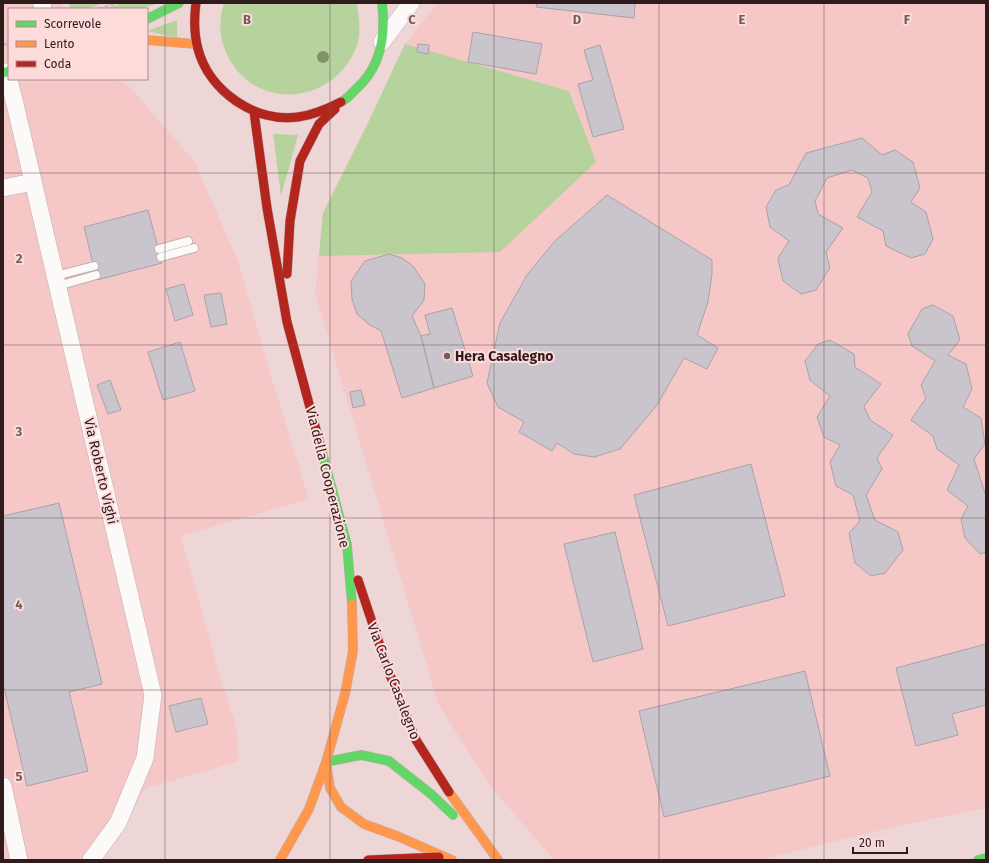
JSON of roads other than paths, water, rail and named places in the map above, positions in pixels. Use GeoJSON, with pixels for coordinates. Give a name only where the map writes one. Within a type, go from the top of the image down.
{"type":"FeatureCollection","features":[{"type":"Feature","properties":{"kind":"street"},"geometry":{"type":"LineString","coordinates":[[148,18],[179,3]]}},
{"type":"Feature","properties":{"kind":"street"},"geometry":{"type":"LineString","coordinates":[[196,3],[194,19],[196,44],[203,66],[216,85],[233,101],[254,112],[272,117],[291,118],[310,116],[328,110],[344,101],[359,88],[378,59],[382,42],[384,22],[382,3]]}},
{"type":"Feature","properties":{"kind":"street"},"geometry":{"type":"LineString","coordinates":[[382,42],[411,3]]}},
{"type":"Feature","properties":{"kind":"street"},"geometry":{"type":"LineString","coordinates":[[148,40],[196,44]]}},
{"type":"Feature","properties":{"kind":"street","name":"Via Roberto Vighi"},"geometry":{"type":"LineString","coordinates":[[6,72],[153,695],[145,758],[118,823],[91,860]]}},
{"type":"Feature","properties":{"kind":"street","name":"Via della Cooperazione"},"geometry":{"type":"LineString","coordinates":[[287,322],[287,275],[290,221],[300,161],[319,124],[359,88]]}},
{"type":"Feature","properties":{"kind":"street","name":"Via della Cooperazione"},"geometry":{"type":"LineString","coordinates":[[254,112],[267,208],[287,322],[347,545],[353,620],[353,650],[345,694],[326,762],[309,809],[280,860]]}},
{"type":"Feature","properties":{"kind":"street"},"geometry":{"type":"LineString","coordinates":[[3,188],[33,182]]}},
{"type":"Feature","properties":{"kind":"street","name":"Via Carlo Casalegno"},"geometry":{"type":"LineString","coordinates":[[347,545],[388,670],[416,740],[456,804],[498,860]]}},
{"type":"Feature","properties":{"kind":"street","name":"Via Carlo Casalegno"},"geometry":{"type":"LineString","coordinates":[[326,762],[361,755],[389,761],[431,794],[488,848]]}},
{"type":"Feature","properties":{"kind":"street"},"geometry":{"type":"LineString","coordinates":[[326,762],[330,788],[341,807],[364,824],[398,836],[448,858]]}},
{"type":"Feature","properties":{"kind":"street"},"geometry":{"type":"LineString","coordinates":[[3,786],[19,860]]}},
{"type":"Feature","properties":{"kind":"street"},"geometry":{"type":"LineString","coordinates":[[368,860],[448,858]]}},
{"type":"Feature","properties":{"kind":"street"},"geometry":{"type":"LineString","coordinates":[[978,860],[986,858]]}},
{"type":"Feature","properties":{"kind":"lane"},"geometry":{"type":"LineString","coordinates":[[160,253],[191,245]]}},
{"type":"Feature","properties":{"kind":"lane"},"geometry":{"type":"LineString","coordinates":[[56,281],[94,266]]}},
{"type":"Feature","properties":{"kind":"lane"},"geometry":{"type":"LineString","coordinates":[[56,281],[96,275]]}},
{"type":"Feature","properties":{"kind":"place","name":"Hera Casalegno"},"geometry":{"type":"Point","coordinates":[447,356]}}]}
